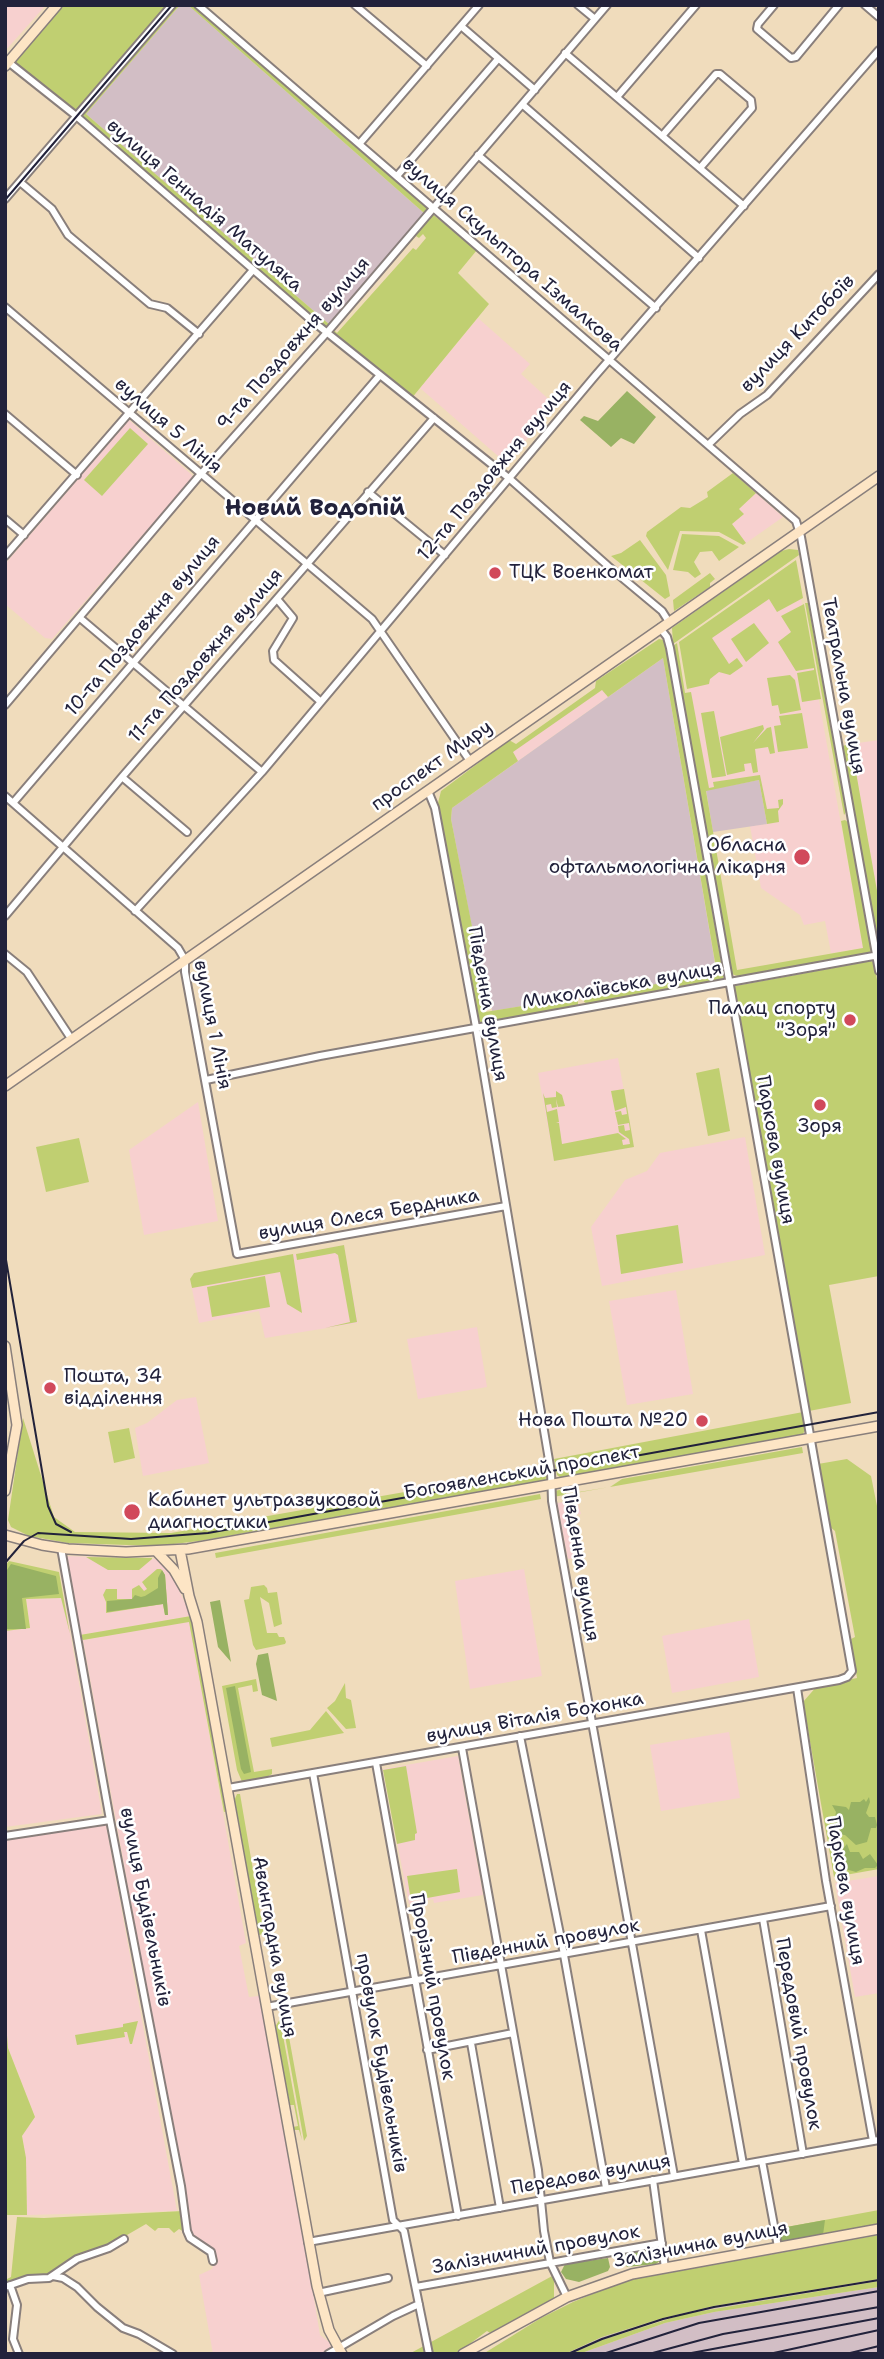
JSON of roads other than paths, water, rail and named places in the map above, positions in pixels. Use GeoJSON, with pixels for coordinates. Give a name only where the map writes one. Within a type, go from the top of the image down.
{"type":"FeatureCollection","features":[{"type":"Feature","properties":{"kind":"main road"},"geometry":{"type":"LineString","coordinates":[[6,62],[57,5]]}},
{"type":"Feature","properties":{"kind":"main road","name":"проспект Миру"},"geometry":{"type":"LineString","coordinates":[[5,1086],[879,476]]}},
{"type":"Feature","properties":{"kind":"main road"},"geometry":{"type":"LineString","coordinates":[[5,1346],[17,1426],[5,1491]]}},
{"type":"Feature","properties":{"kind":"main road","name":"Богоявленський проспект"},"geometry":{"type":"LineString","coordinates":[[5,1535],[61,1548],[111,1552],[180,1550],[879,1426]]}},
{"type":"Feature","properties":{"kind":"main road","name":"Авангардна вулиця"},"geometry":{"type":"LineString","coordinates":[[180,1550],[188,1596],[197,1622],[228,1788],[318,2293],[327,2325],[340,2351]]}},
{"type":"Feature","properties":{"kind":"main road"},"geometry":{"type":"LineString","coordinates":[[157,1552],[174,1570],[188,1596]]}},
{"type":"Feature","properties":{"kind":"main road","name":"Залізнична вулиця"},"geometry":{"type":"LineString","coordinates":[[463,2354],[567,2297],[632,2274],[879,2229]]}},
{"type":"Feature","properties":{"kind":"street"},"geometry":{"type":"LineString","coordinates":[[5,199],[172,5]]}},
{"type":"Feature","properties":{"kind":"street","name":"вулиця Скульптора Ізмалкова"},"geometry":{"type":"LineString","coordinates":[[198,5],[790,514],[800,531]]}},
{"type":"Feature","properties":{"kind":"street"},"geometry":{"type":"LineString","coordinates":[[355,5],[427,66]]}},
{"type":"Feature","properties":{"kind":"street"},"geometry":{"type":"LineString","coordinates":[[360,144],[479,5]]}},
{"type":"Feature","properties":{"kind":"street"},"geometry":{"type":"LineString","coordinates":[[578,5],[595,19]]}},
{"type":"Feature","properties":{"kind":"street","name":"9-та Поздовжня вулиця"},"geometry":{"type":"LineString","coordinates":[[5,705],[607,5]]}},
{"type":"Feature","properties":{"kind":"street"},"geometry":{"type":"LineString","coordinates":[[617,97],[696,5]]}},
{"type":"Feature","properties":{"kind":"street"},"geometry":{"type":"LineString","coordinates":[[774,5],[757,29],[791,58],[796,57],[839,5]]}},
{"type":"Feature","properties":{"kind":"street"},"geometry":{"type":"LineString","coordinates":[[865,5],[879,17]]}},
{"type":"Feature","properties":{"kind":"street"},"geometry":{"type":"LineString","coordinates":[[461,26],[535,90]]}},
{"type":"Feature","properties":{"kind":"street","name":"12-та Поздовжня вулиця"},"geometry":{"type":"LineString","coordinates":[[135,911],[262,772],[595,376],[879,50]]}},
{"type":"Feature","properties":{"kind":"street"},"geometry":{"type":"LineString","coordinates":[[565,53],[744,206]]}},
{"type":"Feature","properties":{"kind":"street"},"geometry":{"type":"LineString","coordinates":[[397,176],[498,59]]}},
{"type":"Feature","properties":{"kind":"street","name":"вулиця Геннадія Матуляка"},"geometry":{"type":"LineString","coordinates":[[6,62],[75,116],[380,376],[510,479],[662,611],[669,622]]}},
{"type":"Feature","properties":{"kind":"street"},"geometry":{"type":"LineString","coordinates":[[662,136],[716,74],[720,74],[751,100],[752,108],[700,168]]}},
{"type":"Feature","properties":{"kind":"street"},"geometry":{"type":"LineString","coordinates":[[523,104],[699,258]]}},
{"type":"Feature","properties":{"kind":"street"},"geometry":{"type":"LineString","coordinates":[[478,155],[656,308]]}},
{"type":"Feature","properties":{"kind":"street"},"geometry":{"type":"LineString","coordinates":[[20,182],[52,209],[68,235],[150,304],[167,308],[199,334]]}},
{"type":"Feature","properties":{"kind":"street"},"geometry":{"type":"LineString","coordinates":[[5,556],[253,270]]}},
{"type":"Feature","properties":{"kind":"street","name":"вулиця Китобоїв"},"geometry":{"type":"LineString","coordinates":[[709,444],[740,414],[767,395],[879,274]]}},
{"type":"Feature","properties":{"kind":"street","name":"вулиця 5 Лінія"},"geometry":{"type":"LineString","coordinates":[[5,307],[372,619],[470,761]]}},
{"type":"Feature","properties":{"kind":"street","name":"10-та Поздовжня вулиця"},"geometry":{"type":"LineString","coordinates":[[13,803],[380,376]]}},
{"type":"Feature","properties":{"kind":"street"},"geometry":{"type":"LineString","coordinates":[[5,414],[77,475]]}},
{"type":"Feature","properties":{"kind":"street","name":"11-та Поздовжня вулиця"},"geometry":{"type":"LineString","coordinates":[[5,916],[122,776],[434,418]]}},
{"type":"Feature","properties":{"kind":"street"},"geometry":{"type":"LineString","coordinates":[[368,492],[444,555]]}},
{"type":"Feature","properties":{"kind":"street"},"geometry":{"type":"LineString","coordinates":[[5,519],[23,535]]}},
{"type":"Feature","properties":{"kind":"street","name":"Театральна вулиця"},"geometry":{"type":"LineString","coordinates":[[800,531],[879,971]]}},
{"type":"Feature","properties":{"kind":"street"},"geometry":{"type":"LineString","coordinates":[[277,599],[293,618],[273,651],[274,660],[321,702]]}},
{"type":"Feature","properties":{"kind":"street"},"geometry":{"type":"LineString","coordinates":[[80,618],[262,772]]}},
{"type":"Feature","properties":{"kind":"street","name":"Паркова вулиця"},"geometry":{"type":"LineString","coordinates":[[660,628],[667,637],[670,648],[852,1666],[848,1677]]}},
{"type":"Feature","properties":{"kind":"street"},"geometry":{"type":"LineString","coordinates":[[122,776],[187,832]]}},
{"type":"Feature","properties":{"kind":"street","name":"Південна вулиця"},"geometry":{"type":"LineString","coordinates":[[428,791],[435,808],[476,1027],[551,1472],[552,1501],[674,2176]]}},
{"type":"Feature","properties":{"kind":"street","name":"вулиця 1 Лінія"},"geometry":{"type":"LineString","coordinates":[[5,796],[178,948],[185,960],[237,1254]]}},
{"type":"Feature","properties":{"kind":"street"},"geometry":{"type":"LineString","coordinates":[[5,954],[27,972],[72,1041]]}},
{"type":"Feature","properties":{"kind":"street","name":"Миколаївська вулиця"},"geometry":{"type":"LineString","coordinates":[[206,1080],[476,1027],[877,956]]}},
{"type":"Feature","properties":{"kind":"street","name":"вулиця Олеся Бердника"},"geometry":{"type":"LineString","coordinates":[[237,1254],[506,1206]]}},
{"type":"Feature","properties":{"kind":"street","name":"вулиця Будівельників"},"geometry":{"type":"LineString","coordinates":[[61,1548],[187,2231],[190,2238],[211,2252],[213,2261]]}},
{"type":"Feature","properties":{"kind":"street","name":"вулиця Віталія Бохонка"},"geometry":{"type":"LineString","coordinates":[[228,1788],[848,1677]]}},
{"type":"Feature","properties":{"kind":"street","name":"Паркова вулиця"},"geometry":{"type":"LineString","coordinates":[[797,1688],[831,1906],[876,2141]]}},
{"type":"Feature","properties":{"kind":"street"},"geometry":{"type":"LineString","coordinates":[[520,1736],[606,2188]]}},
{"type":"Feature","properties":{"kind":"street"},"geometry":{"type":"LineString","coordinates":[[462,1748],[540,2186],[539,2200],[550,2262],[567,2297]]}},
{"type":"Feature","properties":{"kind":"street","name":"Прорізний провулок"},"geometry":{"type":"LineString","coordinates":[[376,1763],[458,2216]]}},
{"type":"Feature","properties":{"kind":"street","name":"провулок Будівельників"},"geometry":{"type":"LineString","coordinates":[[313,1773],[393,2220],[404,2231],[429,2354]]}},
{"type":"Feature","properties":{"kind":"street"},"geometry":{"type":"LineString","coordinates":[[5,1836],[110,1820]]}},
{"type":"Feature","properties":{"kind":"street","name":"Південний провулок"},"geometry":{"type":"LineString","coordinates":[[266,2007],[831,1906]]}},
{"type":"Feature","properties":{"kind":"street","name":"Передовий провулок"},"geometry":{"type":"LineString","coordinates":[[763,1919],[803,2154]]}},
{"type":"Feature","properties":{"kind":"street"},"geometry":{"type":"LineString","coordinates":[[701,1930],[743,2164]]}},
{"type":"Feature","properties":{"kind":"street"},"geometry":{"type":"LineString","coordinates":[[427,2050],[513,2033]]}},
{"type":"Feature","properties":{"kind":"street"},"geometry":{"type":"LineString","coordinates":[[471,2043],[500,2208]]}},
{"type":"Feature","properties":{"kind":"street","name":"Передова вулиця"},"geometry":{"type":"LineString","coordinates":[[308,2242],[876,2141]]}},
{"type":"Feature","properties":{"kind":"street"},"geometry":{"type":"LineString","coordinates":[[762,2161],[778,2247]]}},
{"type":"Feature","properties":{"kind":"street"},"geometry":{"type":"LineString","coordinates":[[653,2180],[666,2268]]}},
{"type":"Feature","properties":{"kind":"street"},"geometry":{"type":"LineString","coordinates":[[19,2354],[13,2339],[17,2305],[8,2286],[28,2279],[49,2278],[77,2259],[109,2248],[124,2239]]}},
{"type":"Feature","properties":{"kind":"street","name":"Залізничний провулок"},"geometry":{"type":"LineString","coordinates":[[415,2287],[662,2243]]}},
{"type":"Feature","properties":{"kind":"street"},"geometry":{"type":"LineString","coordinates":[[53,2276],[63,2278],[77,2287],[124,2329],[139,2334],[173,2354]]}},
{"type":"Feature","properties":{"kind":"street"},"geometry":{"type":"LineString","coordinates":[[318,2293],[388,2278]]}},
{"type":"Feature","properties":{"kind":"street"},"geometry":{"type":"LineString","coordinates":[[328,2354],[340,2351],[393,2316],[419,2304]]}},
{"type":"Feature","properties":{"kind":"tram line"},"geometry":{"type":"LineString","coordinates":[[5,200],[172,5]]}},
{"type":"Feature","properties":{"kind":"tram line"},"geometry":{"type":"LineString","coordinates":[[5,1254],[48,1506],[56,1524],[71,1532]]}},
{"type":"Feature","properties":{"kind":"tram line"},"geometry":{"type":"LineString","coordinates":[[5,1563],[24,1541],[38,1533],[131,1539],[208,1533],[879,1412]]}},
{"type":"Feature","properties":{"kind":"railway"},"geometry":{"type":"LineString","coordinates":[[568,2354],[602,2339],[663,2319],[714,2307],[879,2280]]}},
{"type":"Feature","properties":{"kind":"railway"},"geometry":{"type":"LineString","coordinates":[[603,2354],[699,2323],[879,2291]]}},
{"type":"Feature","properties":{"kind":"railway"},"geometry":{"type":"LineString","coordinates":[[649,2354],[723,2334],[879,2307]]}},
{"type":"Feature","properties":{"kind":"railway"},"geometry":{"type":"LineString","coordinates":[[686,2354],[879,2318]]}},
{"type":"Feature","properties":{"kind":"railway"},"geometry":{"type":"LineString","coordinates":[[769,2354],[879,2330]]}},
{"type":"Feature","properties":{"kind":"railway"},"geometry":{"type":"LineString","coordinates":[[846,2354],[879,2346]]}},
{"type":"Feature","properties":{"kind":"place","name":"ТЦК Военкомат"},"geometry":{"type":"Point","coordinates":[495,573]}},
{"type":"Feature","properties":{"kind":"place","name":"Обласна офтальмологічна лікарня"},"geometry":{"type":"Point","coordinates":[802,857]}},
{"type":"Feature","properties":{"kind":"place","name":"Палац спорту \"Зоря\""},"geometry":{"type":"Point","coordinates":[850,1020]}},
{"type":"Feature","properties":{"kind":"place","name":"Зоря"},"geometry":{"type":"Point","coordinates":[820,1105]}},
{"type":"Feature","properties":{"kind":"place","name":"Пошта, 34 відділення"},"geometry":{"type":"Point","coordinates":[50,1388]}},
{"type":"Feature","properties":{"kind":"place","name":"Нова Пошта №20"},"geometry":{"type":"Point","coordinates":[702,1421]}},
{"type":"Feature","properties":{"kind":"place","name":"Кабинет ультразвуковой диагностики"},"geometry":{"type":"Point","coordinates":[132,1512]}},
{"type":"Feature","properties":{"kind":"district","name":"Новий Водопій"},"geometry":{"type":"Point","coordinates":[315,509]}}]}
